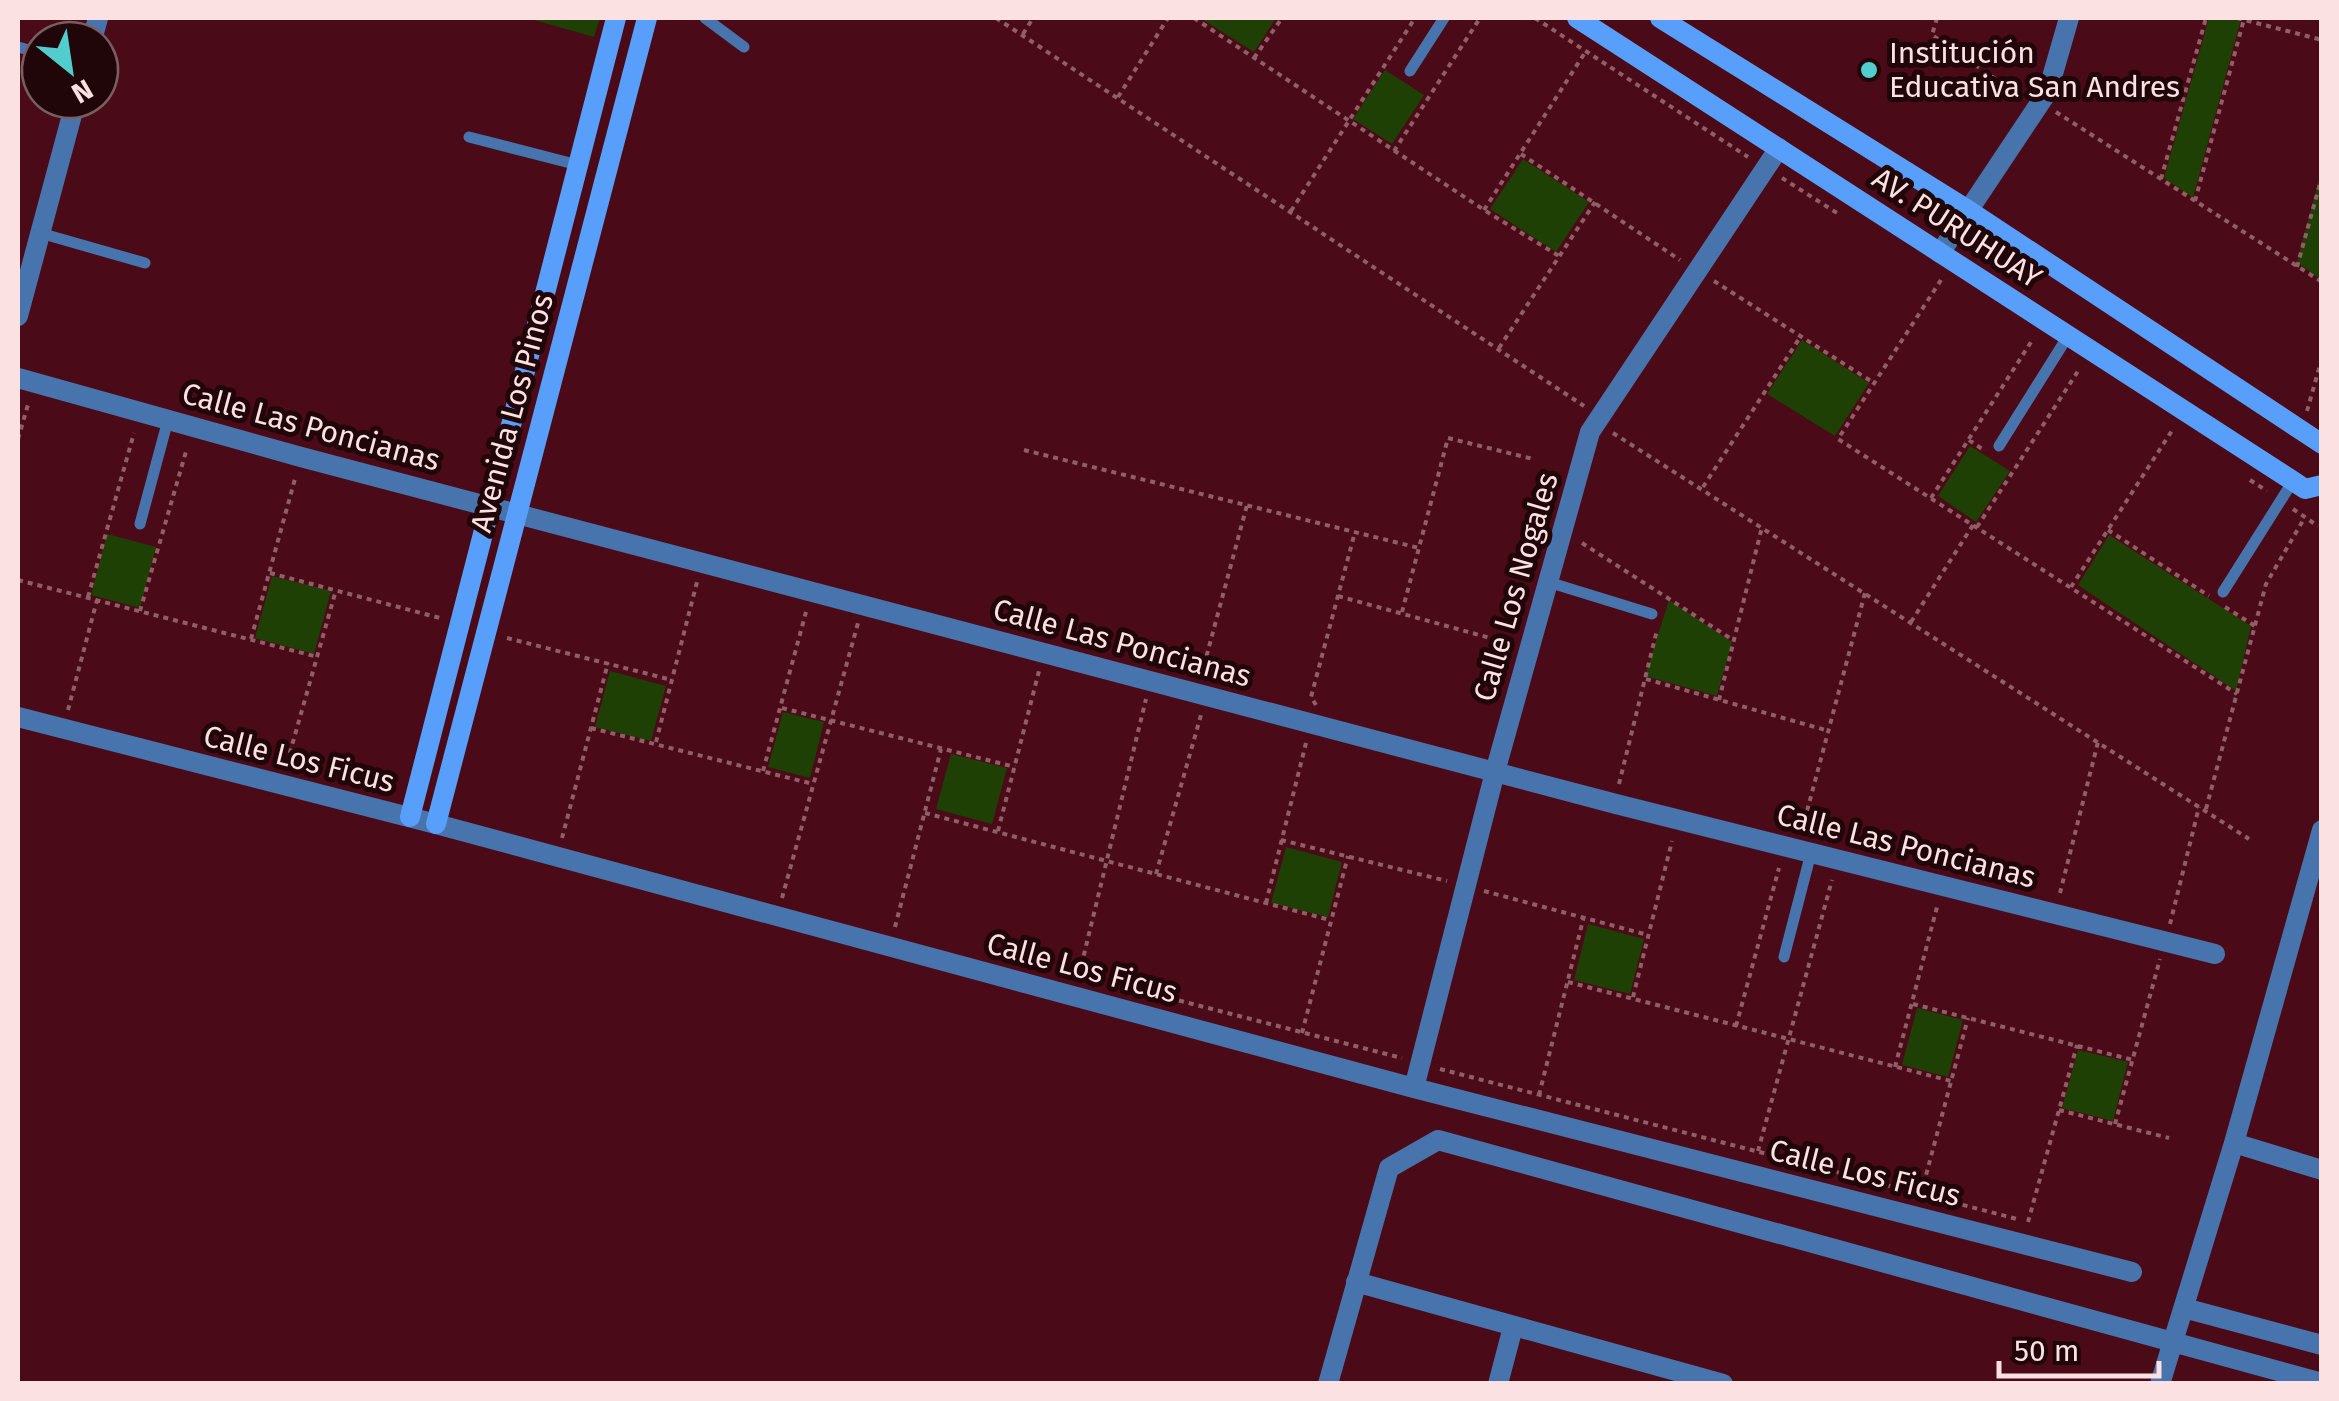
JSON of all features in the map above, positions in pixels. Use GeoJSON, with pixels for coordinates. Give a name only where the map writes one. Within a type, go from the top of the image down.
{"type":"FeatureCollection","features":[{"type":"Feature","properties":{"kind":"street","name":"Avenida Los Pinos"},"geometry":{"type":"LineString","coordinates":[[410,817],[616,18]]}},
{"type":"Feature","properties":{"kind":"street","name":"Avenida Los Pinos"},"geometry":{"type":"LineString","coordinates":[[436,824],[647,18]]}},
{"type":"Feature","properties":{"kind":"street","name":"AV. PURUHUAY"},"geometry":{"type":"LineString","coordinates":[[1577,18],[2310,489]]}},
{"type":"Feature","properties":{"kind":"street","name":"AV. PURUHUAY"},"geometry":{"type":"LineString","coordinates":[[1660,18],[1968,210],[2322,444]]}},
{"type":"Feature","properties":{"kind":"street"},"geometry":{"type":"LineString","coordinates":[[1940,252],[2048,91],[2068,18]]}},
{"type":"Feature","properties":{"kind":"street"},"geometry":{"type":"LineString","coordinates":[[18,316],[71,120]]}},
{"type":"Feature","properties":{"kind":"street","name":"Calle Los Nogales"},"geometry":{"type":"LineString","coordinates":[[1414,1088],[1495,772],[1590,432],[1606,424],[1780,148]]}},
{"type":"Feature","properties":{"kind":"street","name":"Calle Las Poncianas"},"geometry":{"type":"LineString","coordinates":[[26,380],[301,457],[1311,724],[2215,954]]}},
{"type":"Feature","properties":{"kind":"street","name":"Calle Los Ficus"},"geometry":{"type":"LineString","coordinates":[[18,717],[410,817],[1414,1088],[2132,1272]]}},
{"type":"Feature","properties":{"kind":"street"},"geometry":{"type":"LineString","coordinates":[[2160,1384],[2320,840]]}},
{"type":"Feature","properties":{"kind":"street"},"geometry":{"type":"LineString","coordinates":[[1328,1384],[1389,1168],[1438,1140],[2322,1384]]}},
{"type":"Feature","properties":{"kind":"street"},"geometry":{"type":"LineString","coordinates":[[2234,1143],[2322,1170]]}},
{"type":"Feature","properties":{"kind":"street"},"geometry":{"type":"LineString","coordinates":[[1356,1282],[1670,1377],[1723,1384]]}},
{"type":"Feature","properties":{"kind":"street"},"geometry":{"type":"LineString","coordinates":[[2184,1308],[2322,1345]]}},
{"type":"Feature","properties":{"kind":"street"},"geometry":{"type":"LineString","coordinates":[[1498,1384],[1513,1328]]}},
{"type":"Feature","properties":{"kind":"lane"},"geometry":{"type":"LineString","coordinates":[[705,18],[744,46]]}},
{"type":"Feature","properties":{"kind":"lane"},"geometry":{"type":"LineString","coordinates":[[1410,72],[1444,18]]}},
{"type":"Feature","properties":{"kind":"lane"},"geometry":{"type":"LineString","coordinates":[[469,138],[578,165]]}},
{"type":"Feature","properties":{"kind":"lane"},"geometry":{"type":"LineString","coordinates":[[40,233],[145,263]]}},
{"type":"Feature","properties":{"kind":"lane"},"geometry":{"type":"LineString","coordinates":[[1998,446],[2068,336]]}},
{"type":"Feature","properties":{"kind":"lane"},"geometry":{"type":"LineString","coordinates":[[140,524],[168,420]]}},
{"type":"Feature","properties":{"kind":"lane"},"geometry":{"type":"LineString","coordinates":[[2223,592],[2310,489]]}},
{"type":"Feature","properties":{"kind":"lane"},"geometry":{"type":"LineString","coordinates":[[1548,582],[1657,614]]}},
{"type":"Feature","properties":{"kind":"lane"},"geometry":{"type":"LineString","coordinates":[[1784,957],[1811,853]]}},
{"type":"Feature","properties":{"kind":"path"},"geometry":{"type":"LineString","coordinates":[[996,18],[1702,489],[2250,840]]}},
{"type":"Feature","properties":{"kind":"path"},"geometry":{"type":"LineString","coordinates":[[1023,34],[1033,18]]}},
{"type":"Feature","properties":{"kind":"path"},"geometry":{"type":"LineString","coordinates":[[1118,98],[1168,18]]}},
{"type":"Feature","properties":{"kind":"path"},"geometry":{"type":"LineString","coordinates":[[1194,18],[1560,256]]}},
{"type":"Feature","properties":{"kind":"path"},"geometry":{"type":"LineString","coordinates":[[1254,58],[1282,18]]}},
{"type":"Feature","properties":{"kind":"path"},"geometry":{"type":"LineString","coordinates":[[1290,212],[1415,18]]}},
{"type":"Feature","properties":{"kind":"path"},"geometry":{"type":"LineString","coordinates":[[1394,151],[1480,18]]}},
{"type":"Feature","properties":{"kind":"path"},"geometry":{"type":"LineString","coordinates":[[1535,18],[1750,158]]}},
{"type":"Feature","properties":{"kind":"path"},"geometry":{"type":"LineString","coordinates":[[1937,18],[1932,35],[2023,98]]}},
{"type":"Feature","properties":{"kind":"path"},"geometry":{"type":"LineString","coordinates":[[2161,179],[2206,18]]}},
{"type":"Feature","properties":{"kind":"path"},"geometry":{"type":"LineString","coordinates":[[2195,201],[2240,18],[2322,40]]}},
{"type":"Feature","properties":{"kind":"path"},"geometry":{"type":"LineString","coordinates":[[1484,210],[1586,51]]}},
{"type":"Feature","properties":{"kind":"path"},"geometry":{"type":"LineString","coordinates":[[2054,110],[2322,282]]}},
{"type":"Feature","properties":{"kind":"path"},"geometry":{"type":"LineString","coordinates":[[1521,154],[1684,263]]}},
{"type":"Feature","properties":{"kind":"path"},"geometry":{"type":"LineString","coordinates":[[2298,266],[2322,176]]}},
{"type":"Feature","properties":{"kind":"path"},"geometry":{"type":"LineString","coordinates":[[1498,350],[1595,202]]}},
{"type":"Feature","properties":{"kind":"path"},"geometry":{"type":"LineString","coordinates":[[1709,278],[1874,384]]}},
{"type":"Feature","properties":{"kind":"path"},"geometry":{"type":"LineString","coordinates":[[1941,280],[1838,439],[2237,694]]}},
{"type":"Feature","properties":{"kind":"path"},"geometry":{"type":"LineString","coordinates":[[1702,489],[1801,336]]}},
{"type":"Feature","properties":{"kind":"path"},"geometry":{"type":"LineString","coordinates":[[1932,498],[2033,338]]}},
{"type":"Feature","properties":{"kind":"path"},"geometry":{"type":"LineString","coordinates":[[2306,413],[2322,358]]}},
{"type":"Feature","properties":{"kind":"path"},"geometry":{"type":"LineString","coordinates":[[1910,622],[2080,368]]}},
{"type":"Feature","properties":{"kind":"path"},"geometry":{"type":"LineString","coordinates":[[18,439],[26,380]]}},
{"type":"Feature","properties":{"kind":"path"},"geometry":{"type":"LineString","coordinates":[[88,598],[140,412]]}},
{"type":"Feature","properties":{"kind":"path"},"geometry":{"type":"LineString","coordinates":[[140,611],[194,426]]}},
{"type":"Feature","properties":{"kind":"path"},"geometry":{"type":"LineString","coordinates":[[2071,587],[2173,429]]}},
{"type":"Feature","properties":{"kind":"path"},"geometry":{"type":"LineString","coordinates":[[1402,612],[1448,438],[1533,460]]}},
{"type":"Feature","properties":{"kind":"path"},"geometry":{"type":"LineString","coordinates":[[1024,450],[1418,548]]}},
{"type":"Feature","properties":{"kind":"path"},"geometry":{"type":"LineString","coordinates":[[251,640],[301,457]]}},
{"type":"Feature","properties":{"kind":"path"},"geometry":{"type":"LineString","coordinates":[[1210,678],[1202,673],[1247,505]]}},
{"type":"Feature","properties":{"kind":"path"},"geometry":{"type":"LineString","coordinates":[[2290,507],[2318,526]]}},
{"type":"Feature","properties":{"kind":"path"},"geometry":{"type":"LineString","coordinates":[[2206,811],[2266,584],[2306,517]]}},
{"type":"Feature","properties":{"kind":"path"},"geometry":{"type":"LineString","coordinates":[[1718,700],[1762,527]]}},
{"type":"Feature","properties":{"kind":"path"},"geometry":{"type":"LineString","coordinates":[[2108,530],[2255,626]]}},
{"type":"Feature","properties":{"kind":"path"},"geometry":{"type":"LineString","coordinates":[[1266,903],[1316,705],[1311,697],[1355,532]]}},
{"type":"Feature","properties":{"kind":"path"},"geometry":{"type":"LineString","coordinates":[[1572,537],[1734,640]]}},
{"type":"Feature","properties":{"kind":"path"},"geometry":{"type":"LineString","coordinates":[[270,573],[458,623]]}},
{"type":"Feature","properties":{"kind":"path"},"geometry":{"type":"LineString","coordinates":[[656,744],[698,578]]}},
{"type":"Feature","properties":{"kind":"path"},"geometry":{"type":"LineString","coordinates":[[18,580],[318,657]]}},
{"type":"Feature","properties":{"kind":"path"},"geometry":{"type":"LineString","coordinates":[[280,786],[336,590]]}},
{"type":"Feature","properties":{"kind":"path"},"geometry":{"type":"LineString","coordinates":[[1802,831],[1865,593]]}},
{"type":"Feature","properties":{"kind":"path"},"geometry":{"type":"LineString","coordinates":[[1338,596],[1512,644]]}},
{"type":"Feature","properties":{"kind":"path"},"geometry":{"type":"LineString","coordinates":[[1657,614],[1666,596]]}},
{"type":"Feature","properties":{"kind":"path"},"geometry":{"type":"LineString","coordinates":[[63,729],[97,600]]}},
{"type":"Feature","properties":{"kind":"path"},"geometry":{"type":"LineString","coordinates":[[763,771],[808,606]]}},
{"type":"Feature","properties":{"kind":"path"},"geometry":{"type":"LineString","coordinates":[[782,898],[859,620]]}},
{"type":"Feature","properties":{"kind":"path"},"geometry":{"type":"LineString","coordinates":[[1619,784],[1658,629]]}},
{"type":"Feature","properties":{"kind":"path"},"geometry":{"type":"LineString","coordinates":[[486,633],[672,680]]}},
{"type":"Feature","properties":{"kind":"path"},"geometry":{"type":"LineString","coordinates":[[561,841],[608,663]]}},
{"type":"Feature","properties":{"kind":"path"},"geometry":{"type":"LineString","coordinates":[[998,833],[1040,666]]}},
{"type":"Feature","properties":{"kind":"path"},"geometry":{"type":"LineString","coordinates":[[1644,679],[1829,731]]}},
{"type":"Feature","properties":{"kind":"path"},"geometry":{"type":"LineString","coordinates":[[1079,975],[1147,696]]}},
{"type":"Feature","properties":{"kind":"path"},"geometry":{"type":"LineString","coordinates":[[780,707],[1014,768]]}},
{"type":"Feature","properties":{"kind":"path"},"geometry":{"type":"LineString","coordinates":[[1156,874],[1198,721],[1206,708]]}},
{"type":"Feature","properties":{"kind":"path"},"geometry":{"type":"LineString","coordinates":[[591,728],[813,784]]}},
{"type":"Feature","properties":{"kind":"path"},"geometry":{"type":"LineString","coordinates":[[2058,897],[2098,742]]}},
{"type":"Feature","properties":{"kind":"path"},"geometry":{"type":"LineString","coordinates":[[895,928],[941,749]]}},
{"type":"Feature","properties":{"kind":"path"},"geometry":{"type":"LineString","coordinates":[[2170,925],[2199,807]]}},
{"type":"Feature","properties":{"kind":"path"},"geometry":{"type":"LineString","coordinates":[[925,814],[1330,920]]}},
{"type":"Feature","properties":{"kind":"path"},"geometry":{"type":"LineString","coordinates":[[1632,999],[1674,832]]}},
{"type":"Feature","properties":{"kind":"path"},"geometry":{"type":"LineString","coordinates":[[1281,840],[1452,882]]}},
{"type":"Feature","properties":{"kind":"path"},"geometry":{"type":"LineString","coordinates":[[1302,1033],[1348,856]]}},
{"type":"Feature","properties":{"kind":"path"},"geometry":{"type":"LineString","coordinates":[[1736,1026],[1781,858]]}},
{"type":"Feature","properties":{"kind":"path"},"geometry":{"type":"LineString","coordinates":[[1758,1152],[1834,871]]}},
{"type":"Feature","properties":{"kind":"path"},"geometry":{"type":"LineString","coordinates":[[1482,891],[1648,934]]}},
{"type":"Feature","properties":{"kind":"path"},"geometry":{"type":"LineString","coordinates":[[1895,1067],[1940,898]]}},
{"type":"Feature","properties":{"kind":"path"},"geometry":{"type":"LineString","coordinates":[[1539,1094],[1584,916]]}},
{"type":"Feature","properties":{"kind":"path"},"geometry":{"type":"LineString","coordinates":[[2115,1124],[2162,955]]}},
{"type":"Feature","properties":{"kind":"path"},"geometry":{"type":"LineString","coordinates":[[1568,982],[1951,1081]]}},
{"type":"Feature","properties":{"kind":"path"},"geometry":{"type":"LineString","coordinates":[[1912,1004],[2132,1060]]}},
{"type":"Feature","properties":{"kind":"path"},"geometry":{"type":"LineString","coordinates":[[1922,1194],[1968,1018]]}},
{"type":"Feature","properties":{"kind":"path"},"geometry":{"type":"LineString","coordinates":[[1420,1063],[2028,1222],[2077,1045]]}},
{"type":"Feature","properties":{"kind":"path"},"geometry":{"type":"LineString","coordinates":[[2059,1110],[2169,1138]]}},
{"type":"Feature","properties":{"kind":"green space"},"geometry":{"type":"Polygon","coordinates":[[[527,18],[600,18],[594,37],[527,18]]]}},
{"type":"Feature","properties":{"kind":"green space"},"geometry":{"type":"Polygon","coordinates":[[[1200,18],[1276,18],[1254,52],[1200,18]]]}},
{"type":"Feature","properties":{"kind":"green space"},"geometry":{"type":"Polygon","coordinates":[[[2209,18],[2241,19],[2193,198],[2164,178],[2209,18]]]}},
{"type":"Feature","properties":{"kind":"green space"},"geometry":{"type":"Polygon","coordinates":[[[1385,70],[1424,95],[1392,144],[1353,119],[1385,70]]]}},
{"type":"Feature","properties":{"kind":"green space"},"geometry":{"type":"Polygon","coordinates":[[[1523,159],[1589,202],[1556,252],[1490,209],[1523,159]]]}},
{"type":"Feature","properties":{"kind":"green space"},"geometry":{"type":"Polygon","coordinates":[[[2321,172],[2322,280],[2297,262],[2321,172]]]}},
{"type":"Feature","properties":{"kind":"green space"},"geometry":{"type":"Polygon","coordinates":[[[1802,340],[1869,383],[1835,436],[1767,394],[1802,340]]]}},
{"type":"Feature","properties":{"kind":"green space"},"geometry":{"type":"Polygon","coordinates":[[[1970,446],[2010,471],[1976,522],[1938,496],[1970,446]]]}},
{"type":"Feature","properties":{"kind":"green space"},"geometry":{"type":"Polygon","coordinates":[[[107,534],[156,547],[140,608],[91,595],[107,534]]]}},
{"type":"Feature","properties":{"kind":"green space"},"geometry":{"type":"Polygon","coordinates":[[[2109,535],[2251,626],[2236,691],[2078,585],[2109,535]]]}},
{"type":"Feature","properties":{"kind":"green space"},"geometry":{"type":"Polygon","coordinates":[[[272,576],[331,591],[314,654],[255,638],[272,576]]]}},
{"type":"Feature","properties":{"kind":"green space"},"geometry":{"type":"Polygon","coordinates":[[[1669,600],[1732,642],[1717,696],[1645,676],[1669,600]]]}},
{"type":"Feature","properties":{"kind":"green space"},"geometry":{"type":"Polygon","coordinates":[[[610,671],[666,686],[651,741],[595,727],[610,671]]]}},
{"type":"Feature","properties":{"kind":"green space"},"geometry":{"type":"Polygon","coordinates":[[[783,712],[824,722],[810,778],[768,767],[783,712]]]}},
{"type":"Feature","properties":{"kind":"green space"},"geometry":{"type":"Polygon","coordinates":[[[951,754],[1007,768],[992,824],[936,809],[951,754]]]}},
{"type":"Feature","properties":{"kind":"green space"},"geometry":{"type":"Polygon","coordinates":[[[1286,847],[1342,862],[1328,917],[1271,903],[1286,847]]]}},
{"type":"Feature","properties":{"kind":"green space"},"geometry":{"type":"Polygon","coordinates":[[[1588,924],[1644,939],[1630,994],[1574,980],[1588,924]]]}},
{"type":"Feature","properties":{"kind":"green space"},"geometry":{"type":"Polygon","coordinates":[[[1917,1008],[1963,1020],[1948,1077],[1902,1065],[1917,1008]]]}},
{"type":"Feature","properties":{"kind":"green space"},"geometry":{"type":"Polygon","coordinates":[[[2078,1050],[2128,1062],[2113,1121],[2062,1108],[2078,1050]]]}},
{"type":"Feature","properties":{"kind":"place","name":"Institución Educativa San Andres"},"geometry":{"type":"Point","coordinates":[1869,70]}}]}
